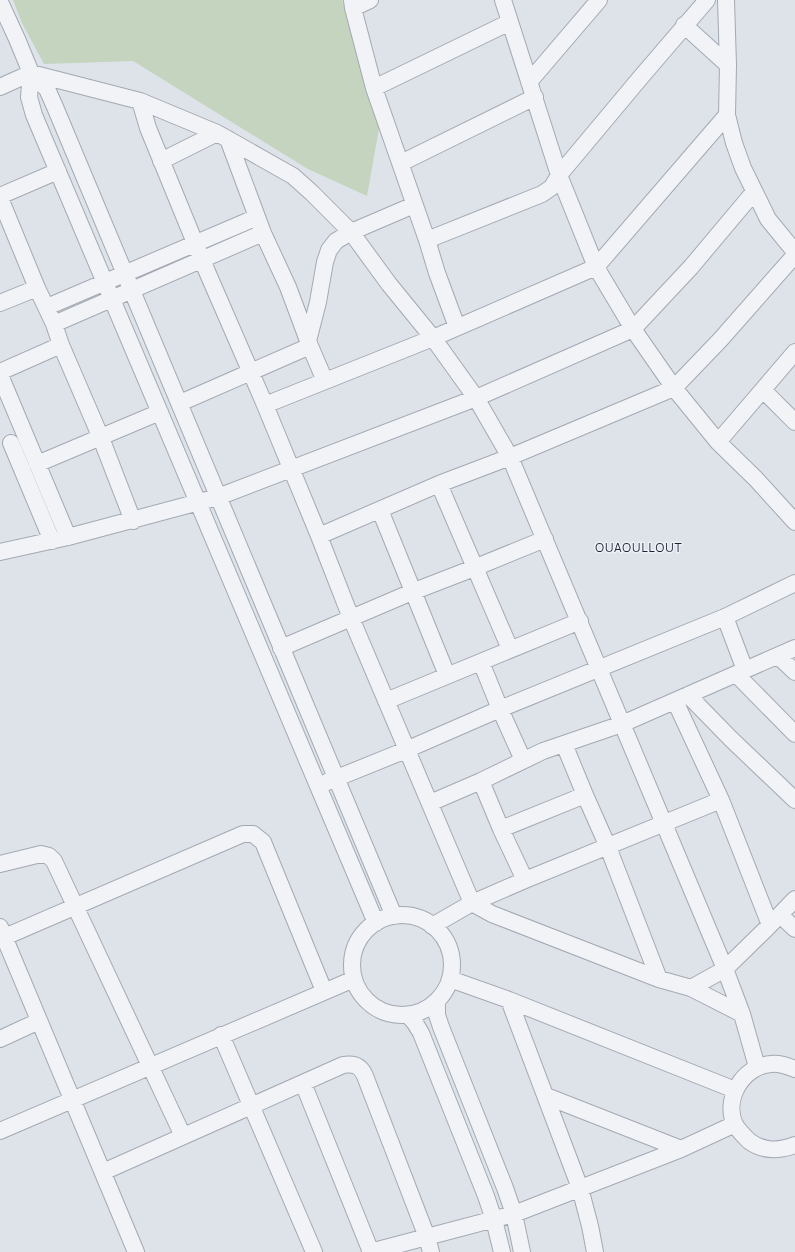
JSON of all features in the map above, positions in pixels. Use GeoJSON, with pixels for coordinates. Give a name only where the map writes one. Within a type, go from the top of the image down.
{"type":"FeatureCollection","features":[{"type":"Feature","properties":{"kind":"street"},"geometry":{"type":"LineString","coordinates":[[370,0],[352,4],[374,88],[457,327]]}},
{"type":"Feature","properties":{"kind":"street"},"geometry":{"type":"LineString","coordinates":[[503,0],[559,175],[596,267],[632,330],[674,388],[718,442],[756,479],[795,522]]}},
{"type":"Feature","properties":{"kind":"street"},"geometry":{"type":"LineString","coordinates":[[401,163],[532,89],[599,0]]}},
{"type":"Feature","properties":{"kind":"street"},"geometry":{"type":"LineString","coordinates":[[427,240],[542,194],[552,187],[559,175],[684,25],[707,0]]}},
{"type":"Feature","properties":{"kind":"street"},"geometry":{"type":"LineString","coordinates":[[319,536],[439,484],[510,457],[674,388],[721,340],[795,253],[768,219],[742,168],[734,143],[727,115],[728,65],[726,0]]}},
{"type":"Feature","properties":{"kind":"street"},"geometry":{"type":"LineString","coordinates":[[0,2],[31,74],[47,89],[50,95],[394,916]]}},
{"type":"Feature","properties":{"kind":"street"},"geometry":{"type":"LineString","coordinates":[[374,88],[510,22]]}},
{"type":"Feature","properties":{"kind":"street"},"geometry":{"type":"LineString","coordinates":[[684,25],[728,65]]}},
{"type":"Feature","properties":{"kind":"street"},"geometry":{"type":"LineString","coordinates":[[31,74],[28,97],[34,115],[376,923]]}},
{"type":"Feature","properties":{"kind":"street"},"geometry":{"type":"LineString","coordinates":[[0,87],[31,74],[140,101],[222,136],[293,176],[351,232],[389,284],[433,338],[476,398],[510,457],[580,621],[724,969],[742,1014],[757,1067]]}},
{"type":"Feature","properties":{"kind":"street"},"geometry":{"type":"LineString","coordinates":[[140,101],[148,128],[161,161],[265,405],[406,750],[472,903],[492,914],[659,979],[691,988],[742,1014]]}},
{"type":"Feature","properties":{"kind":"street"},"geometry":{"type":"LineString","coordinates":[[265,405],[433,338],[596,267],[727,115]]}},
{"type":"Feature","properties":{"kind":"street"},"geometry":{"type":"LineString","coordinates":[[161,161],[222,136]]}},
{"type":"Feature","properties":{"kind":"street"},"geometry":{"type":"LineString","coordinates":[[222,136],[263,234],[288,287],[309,344],[325,381]]}},
{"type":"Feature","properties":{"kind":"street"},"geometry":{"type":"LineString","coordinates":[[58,171],[0,197],[101,438],[133,521]]}},
{"type":"Feature","properties":{"kind":"street"},"geometry":{"type":"LineString","coordinates":[[0,552],[133,521],[218,497],[476,398],[632,330],[690,267],[754,192]]}},
{"type":"Feature","properties":{"kind":"street"},"geometry":{"type":"LineString","coordinates":[[309,344],[325,262],[329,250],[336,241],[351,232],[414,205]]}},
{"type":"Feature","properties":{"kind":"street"},"geometry":{"type":"LineString","coordinates":[[47,308],[257,217]]}},
{"type":"Feature","properties":{"kind":"street"},"geometry":{"type":"LineString","coordinates":[[54,324],[263,234]]}},
{"type":"Feature","properties":{"kind":"street"},"geometry":{"type":"LineString","coordinates":[[0,303],[37,288]]}},
{"type":"Feature","properties":{"kind":"street"},"geometry":{"type":"LineString","coordinates":[[180,403],[251,372],[309,344]]}},
{"type":"Feature","properties":{"kind":"street"},"geometry":{"type":"LineString","coordinates":[[0,372],[61,345]]}},
{"type":"Feature","properties":{"kind":"street"},"geometry":{"type":"LineString","coordinates":[[718,442],[795,352]]}},
{"type":"Feature","properties":{"kind":"street"},"geometry":{"type":"LineString","coordinates":[[0,375],[12,442],[52,541]]}},
{"type":"Feature","properties":{"kind":"street"},"geometry":{"type":"LineString","coordinates":[[763,390],[795,422]]}},
{"type":"Feature","properties":{"kind":"street"},"geometry":{"type":"LineString","coordinates":[[37,464],[160,412]]}},
{"type":"Feature","properties":{"kind":"street"},"geometry":{"type":"LineString","coordinates":[[12,442],[37,464],[68,537]]}},
{"type":"Feature","properties":{"kind":"street"},"geometry":{"type":"LineString","coordinates":[[439,484],[510,649]]}},
{"type":"Feature","properties":{"kind":"street"},"geometry":{"type":"LineString","coordinates":[[380,510],[412,592],[447,675]]}},
{"type":"Feature","properties":{"kind":"street"},"geometry":{"type":"LineString","coordinates":[[281,648],[412,592],[545,539]]}},
{"type":"Feature","properties":{"kind":"street"},"geometry":{"type":"LineString","coordinates":[[318,786],[500,709],[725,617],[795,583]]}},
{"type":"Feature","properties":{"kind":"street"},"geometry":{"type":"LineString","coordinates":[[725,617],[740,672],[795,734]]}},
{"type":"Feature","properties":{"kind":"street"},"geometry":{"type":"LineString","coordinates":[[386,701],[580,621]]}},
{"type":"Feature","properties":{"kind":"street"},"geometry":{"type":"LineString","coordinates":[[430,803],[481,781],[543,751],[622,724],[795,648]]}},
{"type":"Feature","properties":{"kind":"street"},"geometry":{"type":"LineString","coordinates":[[778,656],[795,672]]}},
{"type":"Feature","properties":{"kind":"street"},"geometry":{"type":"LineString","coordinates":[[480,662],[523,760]]}},
{"type":"Feature","properties":{"kind":"street"},"geometry":{"type":"LineString","coordinates":[[681,698],[731,739],[795,800]]}},
{"type":"Feature","properties":{"kind":"street"},"geometry":{"type":"LineString","coordinates":[[681,698],[721,800],[775,920],[795,929]]}},
{"type":"Feature","properties":{"kind":"street"},"geometry":{"type":"LineString","coordinates":[[564,744],[608,846],[659,979]]}},
{"type":"Feature","properties":{"kind":"street"},"geometry":{"type":"LineString","coordinates":[[481,781],[501,829],[525,880]]}},
{"type":"Feature","properties":{"kind":"street"},"geometry":{"type":"LineString","coordinates":[[501,829],[585,795]]}},
{"type":"Feature","properties":{"kind":"street"},"geometry":{"type":"LineString","coordinates":[[432,926],[472,903],[721,800]]}},
{"type":"Feature","properties":{"kind":"street"},"geometry":{"type":"LineString","coordinates":[[136,1252],[39,1021],[1,935],[75,906],[243,834],[253,834],[263,842],[324,991]]}},
{"type":"Feature","properties":{"kind":"street"},"geometry":{"type":"LineString","coordinates":[[0,864],[41,854],[49,856],[54,861],[183,1136]]}},
{"type":"Feature","properties":{"kind":"street"},"geometry":{"type":"LineString","coordinates":[[691,988],[724,969],[795,900]]}},
{"type":"Feature","properties":{"kind":"street"},"geometry":{"type":"LineString","coordinates":[[394,916],[407,916],[420,919],[432,926],[443,936],[449,950],[452,964],[450,979],[445,991],[437,1001],[423,1010],[408,1015],[388,1013],[370,1004],[358,988],[354,979],[352,966],[353,953],[358,941],[366,931],[376,923],[394,916]]}},
{"type":"Feature","properties":{"kind":"street"},"geometry":{"type":"LineString","coordinates":[[0,1131],[354,979]]}},
{"type":"Feature","properties":{"kind":"street"},"geometry":{"type":"LineString","coordinates":[[450,979],[509,1000],[735,1090]]}},
{"type":"Feature","properties":{"kind":"street"},"geometry":{"type":"LineString","coordinates":[[509,1000],[580,1188],[595,1252]]}},
{"type":"Feature","properties":{"kind":"street"},"geometry":{"type":"LineString","coordinates":[[437,1001],[437,1015],[441,1027],[514,1214],[522,1252]]}},
{"type":"Feature","properties":{"kind":"street"},"geometry":{"type":"LineString","coordinates":[[408,1015],[421,1033],[483,1188],[494,1220],[502,1252]]}},
{"type":"Feature","properties":{"kind":"street"},"geometry":{"type":"LineString","coordinates":[[0,1039],[39,1021]]}},
{"type":"Feature","properties":{"kind":"street"},"geometry":{"type":"LineString","coordinates":[[221,1036],[314,1252]]}},
{"type":"Feature","properties":{"kind":"street"},"geometry":{"type":"LineString","coordinates":[[103,1172],[343,1065],[349,1064],[359,1067],[363,1071],[429,1244]]}},
{"type":"Feature","properties":{"kind":"street"},"geometry":{"type":"LineString","coordinates":[[795,1069],[785,1065],[771,1064],[757,1067],[740,1081],[735,1090],[732,1101],[732,1112],[735,1124],[742,1135],[754,1145],[768,1150],[783,1150],[795,1145]]}},
{"type":"Feature","properties":{"kind":"street"},"geometry":{"type":"LineString","coordinates":[[303,1083],[371,1252],[429,1244],[514,1214],[681,1149],[735,1124]]}},
{"type":"Feature","properties":{"kind":"street"},"geometry":{"type":"LineString","coordinates":[[546,1096],[681,1149]]}},
{"type":"Feature","properties":{"kind":"green space"},"geometry":{"type":"Polygon","coordinates":[[[13,0],[342,0],[380,123],[367,196],[308,169],[133,61],[44,64],[22,23],[13,0]]]}},
{"type":"Feature","properties":{"kind":"district","name":"OUAOULLOUT"},"geometry":{"type":"Point","coordinates":[639,548]}}]}
